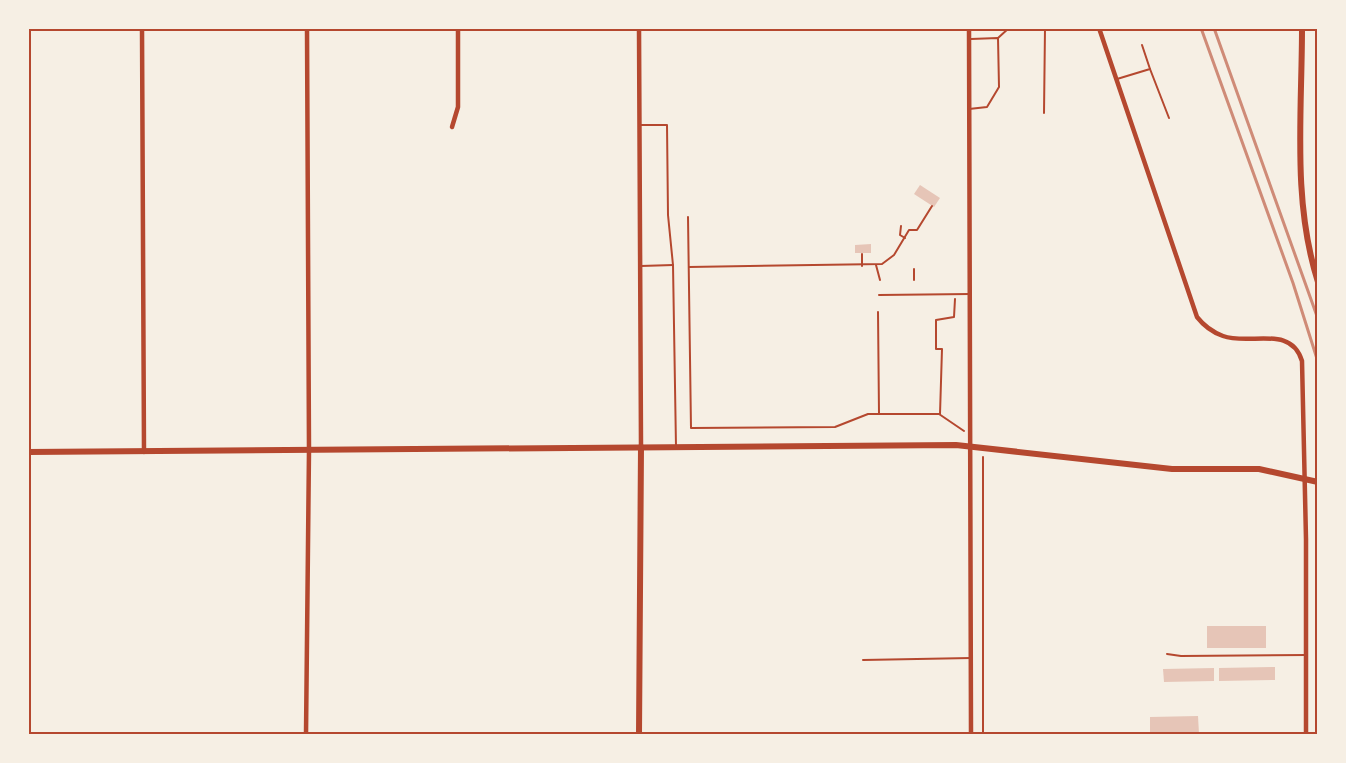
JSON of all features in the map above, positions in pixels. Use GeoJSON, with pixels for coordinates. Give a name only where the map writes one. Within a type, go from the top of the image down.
{"type":"FeatureCollection","features":[{"type":"Feature","properties":{"kind":"street"},"geometry":{"type":"LineString","coordinates":[[142,28],[144,452]]}},
{"type":"Feature","properties":{"kind":"street"},"geometry":{"type":"LineString","coordinates":[[306,735],[309,450],[307,28]]}},
{"type":"Feature","properties":{"kind":"street"},"geometry":{"type":"LineString","coordinates":[[452,127],[458,107],[458,28]]}},
{"type":"Feature","properties":{"kind":"street"},"geometry":{"type":"LineString","coordinates":[[639,28],[641,266],[639,735]]}},
{"type":"Feature","properties":{"kind":"street"},"geometry":{"type":"LineString","coordinates":[[969,28],[970,735]]}},
{"type":"Feature","properties":{"kind":"street"},"geometry":{"type":"LineString","coordinates":[[1099,28],[1194,312],[1204,326],[1224,337],[1278,338],[1289,342],[1297,350],[1302,361],[1307,655],[1306,735]]}},
{"type":"Feature","properties":{"kind":"street"},"geometry":{"type":"LineString","coordinates":[[1302,28],[1302,208],[1307,244],[1317,282]]}},
{"type":"Feature","properties":{"kind":"street"},"geometry":{"type":"LineString","coordinates":[[28,453],[641,447],[970,447],[1172,469],[1258,468],[1317,482]]}},
{"type":"Feature","properties":{"kind":"lane"},"geometry":{"type":"LineString","coordinates":[[969,39],[998,39],[1009,28]]}},
{"type":"Feature","properties":{"kind":"lane"},"geometry":{"type":"LineString","coordinates":[[1044,113],[1045,28]]}},
{"type":"Feature","properties":{"kind":"lane"},"geometry":{"type":"LineString","coordinates":[[969,109],[987,107],[999,87],[998,39]]}},
{"type":"Feature","properties":{"kind":"lane"},"geometry":{"type":"LineString","coordinates":[[1142,45],[1169,118]]}},
{"type":"Feature","properties":{"kind":"lane"},"geometry":{"type":"LineString","coordinates":[[1117,79],[1150,69]]}},
{"type":"Feature","properties":{"kind":"lane"},"geometry":{"type":"LineString","coordinates":[[640,125],[667,125],[668,215],[673,266],[676,447]]}},
{"type":"Feature","properties":{"kind":"lane"},"geometry":{"type":"LineString","coordinates":[[641,266],[673,266]]}},
{"type":"Feature","properties":{"kind":"lane"},"geometry":{"type":"LineString","coordinates":[[879,295],[970,294]]}},
{"type":"Feature","properties":{"kind":"lane"},"geometry":{"type":"LineString","coordinates":[[1167,654],[1181,656],[1307,655]]}},
{"type":"Feature","properties":{"kind":"lane"},"geometry":{"type":"LineString","coordinates":[[863,660],[971,658]]}},
{"type":"Feature","properties":{"kind":"path"},"geometry":{"type":"LineString","coordinates":[[689,267],[876,266],[894,255],[909,230],[917,230],[921,227],[932,206]]}},
{"type":"Feature","properties":{"kind":"path"},"geometry":{"type":"LineString","coordinates":[[688,217],[691,428],[835,427],[868,414],[940,414],[971,437]]}},
{"type":"Feature","properties":{"kind":"path"},"geometry":{"type":"LineString","coordinates":[[901,226],[900,235],[905,238]]}},
{"type":"Feature","properties":{"kind":"path"},"geometry":{"type":"LineString","coordinates":[[862,254],[862,266]]}},
{"type":"Feature","properties":{"kind":"path"},"geometry":{"type":"LineString","coordinates":[[876,266],[880,280]]}},
{"type":"Feature","properties":{"kind":"path"},"geometry":{"type":"LineString","coordinates":[[914,269],[914,280]]}},
{"type":"Feature","properties":{"kind":"path"},"geometry":{"type":"LineString","coordinates":[[940,414],[942,409],[942,349],[936,350],[936,320],[954,317],[955,294]]}},
{"type":"Feature","properties":{"kind":"path"},"geometry":{"type":"LineString","coordinates":[[878,312],[879,414]]}},
{"type":"Feature","properties":{"kind":"path"},"geometry":{"type":"LineString","coordinates":[[983,448],[981,517],[983,735]]}},
{"type":"Feature","properties":{"kind":"building"},"geometry":{"type":"Polygon","coordinates":[[[920,185],[940,198],[934,207],[914,194],[920,185]]]}},
{"type":"Feature","properties":{"kind":"building"},"geometry":{"type":"Polygon","coordinates":[[[871,244],[871,253],[855,253],[855,245],[871,244]]]}},
{"type":"Feature","properties":{"kind":"building"},"geometry":{"type":"Polygon","coordinates":[[[1207,626],[1266,626],[1266,648],[1207,648],[1207,626]]]}},
{"type":"Feature","properties":{"kind":"building"},"geometry":{"type":"Polygon","coordinates":[[[1275,667],[1275,680],[1219,681],[1219,668],[1275,667]]]}},
{"type":"Feature","properties":{"kind":"building"},"geometry":{"type":"Polygon","coordinates":[[[1214,668],[1214,681],[1164,682],[1163,669],[1214,668]]]}},
{"type":"Feature","properties":{"kind":"building"},"geometry":{"type":"Polygon","coordinates":[[[1198,716],[1199,734],[1150,734],[1150,717],[1198,716]]]}},
{"type":"Feature","properties":{"kind":"railway"},"geometry":{"type":"LineString","coordinates":[[1201,28],[1293,283],[1318,362]]}},
{"type":"Feature","properties":{"kind":"railway"},"geometry":{"type":"LineString","coordinates":[[1214,28],[1318,319]]}}]}
